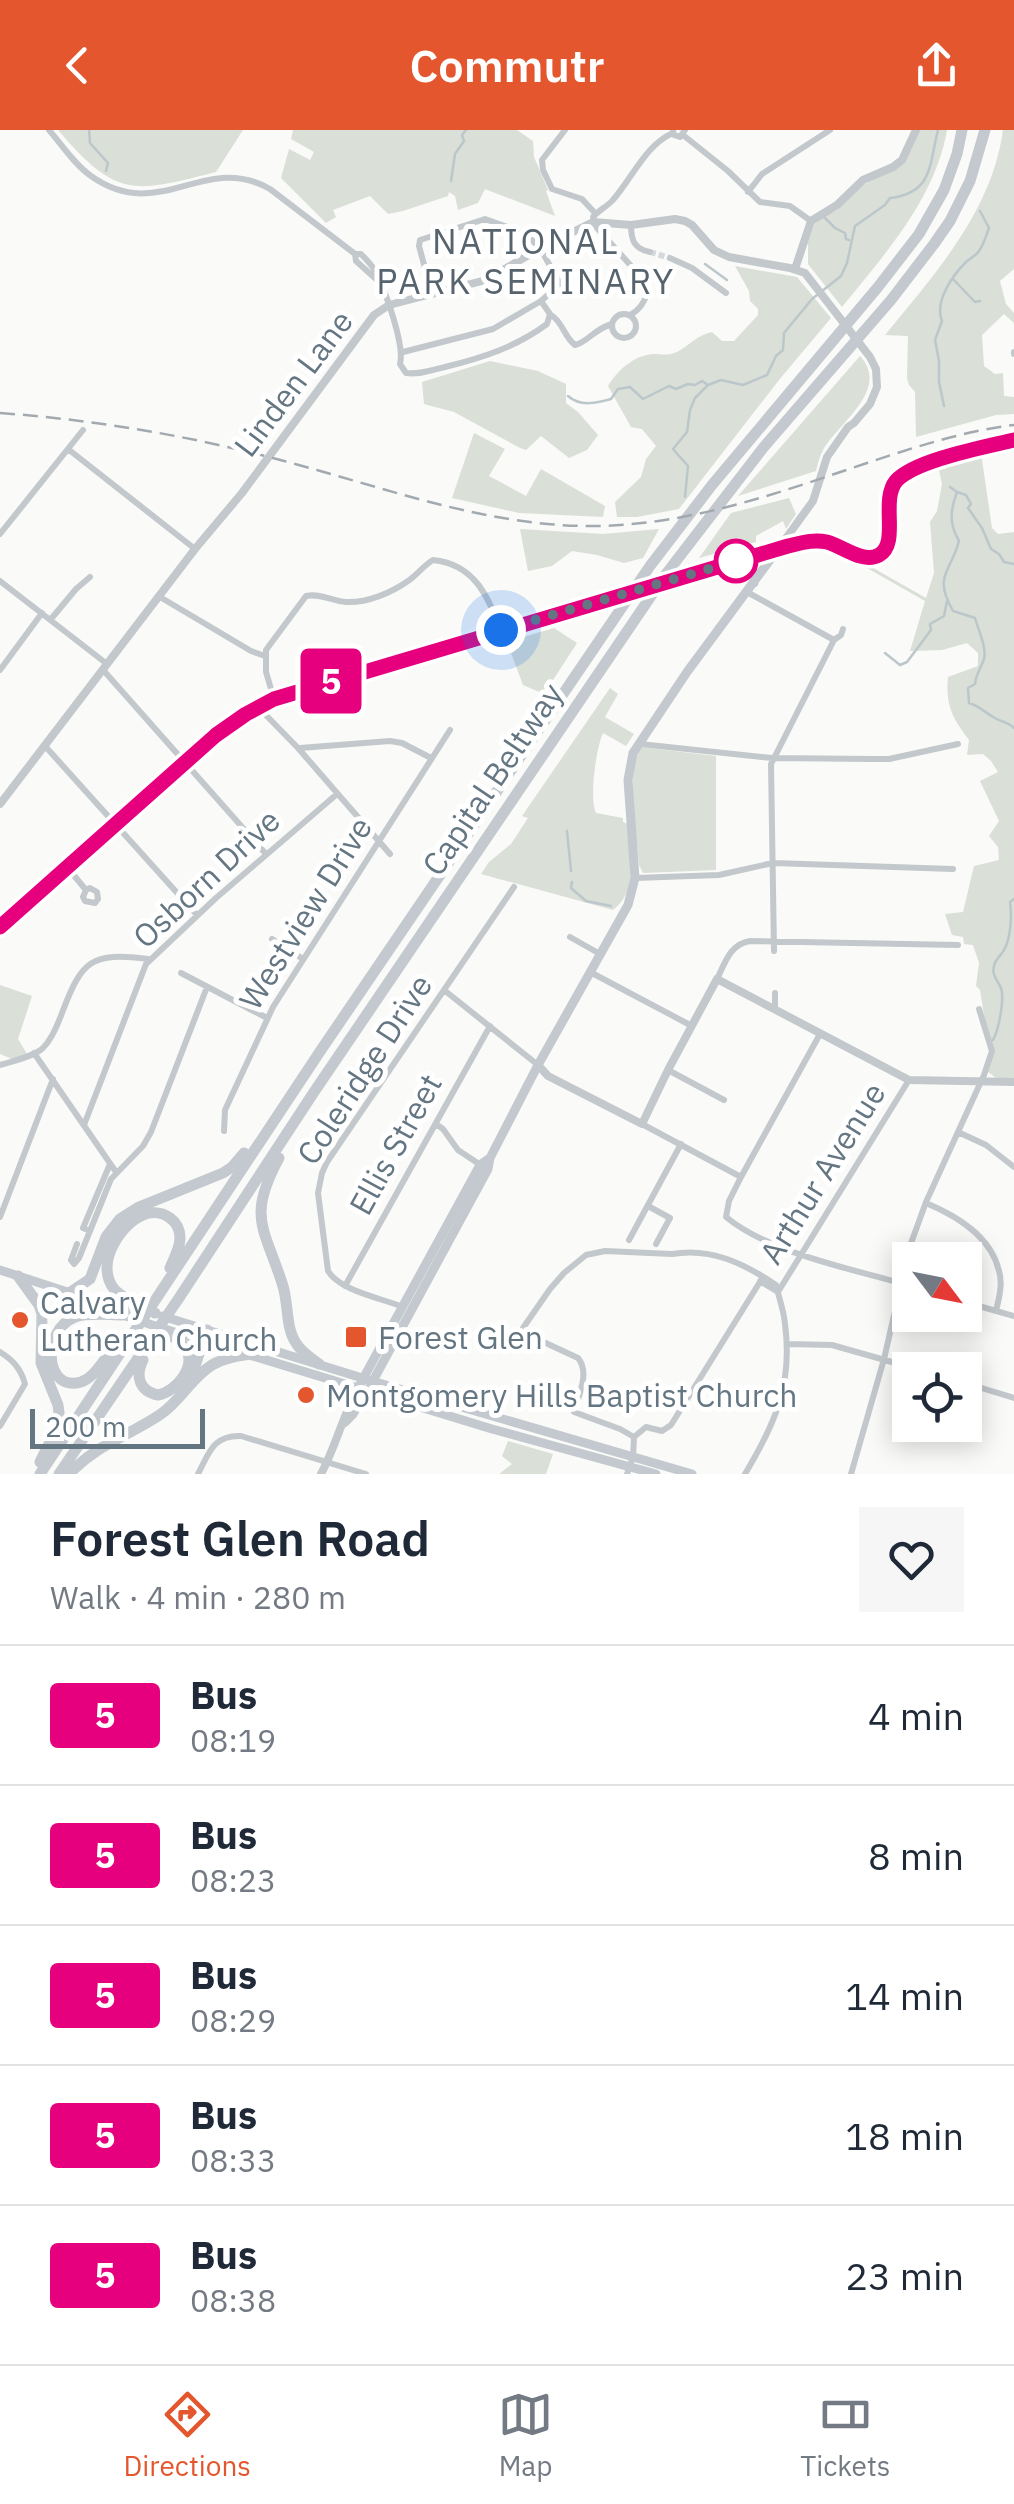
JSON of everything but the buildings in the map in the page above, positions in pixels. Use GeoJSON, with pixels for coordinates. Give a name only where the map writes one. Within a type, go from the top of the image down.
{"type":"FeatureCollection","features":[{"type":"Feature","properties":{"kind":"highway","name":"Capital Beltway"},"geometry":{"type":"LineString","coordinates":[[37,1474],[320,1050],[661,552],[712,484],[919,234],[944,190],[962,130]]}},
{"type":"Feature","properties":{"kind":"highway","name":"Capital Beltway"},"geometry":{"type":"LineString","coordinates":[[59,1474],[666,574],[763,448],[902,286],[950,221],[970,181],[985,130]]}},
{"type":"Feature","properties":{"kind":"highway"},"geometry":{"type":"LineString","coordinates":[[69,1293],[90,1278],[106,1237],[120,1219],[232,1167],[310,1054],[320,1050]]}},
{"type":"Feature","properties":{"kind":"highway"},"geometry":{"type":"LineString","coordinates":[[314,1092],[264,1187],[261,1211],[264,1237],[284,1286],[292,1336],[318,1364]]}},
{"type":"Feature","properties":{"kind":"highway"},"geometry":{"type":"LineString","coordinates":[[150,1342],[138,1370],[140,1383],[151,1394],[165,1394],[178,1384],[187,1369],[185,1346],[158,1321],[116,1292],[107,1269],[111,1249],[121,1231],[137,1218],[152,1213],[168,1216],[180,1232],[179,1248],[159,1294]]}},
{"type":"Feature","properties":{"kind":"highway"},"geometry":{"type":"LineString","coordinates":[[18,1276],[42,1314],[40,1363],[59,1414],[37,1474]]}},
{"type":"Feature","properties":{"kind":"highway"},"geometry":{"type":"LineString","coordinates":[[123,1314],[82,1315],[61,1326],[52,1341],[52,1366],[67,1382],[81,1382],[94,1373],[112,1348],[130,1337]]}},
{"type":"Feature","properties":{"kind":"highway"},"geometry":{"type":"LineString","coordinates":[[175,1402],[191,1376],[206,1336]]}},
{"type":"Feature","properties":{"kind":"highway"},"geometry":{"type":"LineString","coordinates":[[69,1474],[110,1440],[149,1421],[175,1402],[212,1365],[250,1354]]}},
{"type":"Feature","properties":{"kind":"main road"},"geometry":{"type":"LineString","coordinates":[[0,927],[228,726],[274,699],[778,548],[818,541],[866,557],[878,556],[887,546],[890,492],[901,477],[920,466],[1014,440]]}},
{"type":"Feature","properties":{"kind":"main road"},"geometry":{"type":"LineString","coordinates":[[365,1384],[628,904],[635,878],[630,760],[687,672],[778,548]]}},
{"type":"Feature","properties":{"kind":"main road"},"geometry":{"type":"LineString","coordinates":[[732,562],[750,567],[754,583]]}},
{"type":"Feature","properties":{"kind":"main road"},"geometry":{"type":"LineString","coordinates":[[365,1384],[402,1307],[486,1164]]}},
{"type":"Feature","properties":{"kind":"main road"},"geometry":{"type":"LineString","coordinates":[[1,1269],[123,1314],[158,1321]]}},
{"type":"Feature","properties":{"kind":"main road"},"geometry":{"type":"LineString","coordinates":[[101,1303],[116,1304],[206,1336],[318,1364],[492,1429],[656,1474]]}},
{"type":"Feature","properties":{"kind":"main road"},"geometry":{"type":"LineString","coordinates":[[206,1336],[250,1354],[365,1384]]}},
{"type":"Feature","properties":{"kind":"main road"},"geometry":{"type":"LineString","coordinates":[[630,1466],[692,1474]]}},
{"type":"Feature","properties":{"kind":"street"},"geometry":{"type":"LineString","coordinates":[[49,130],[86,172],[122,192],[163,193],[218,177],[262,184],[371,265],[404,352],[402,370],[410,374],[493,354],[547,324],[550,314]]}},
{"type":"Feature","properties":{"kind":"street"},"geometry":{"type":"LineString","coordinates":[[565,130],[542,160],[542,170],[552,189],[582,199],[641,277]]}},
{"type":"Feature","properties":{"kind":"street"},"geometry":{"type":"LineString","coordinates":[[748,192],[772,166],[830,130]]}},
{"type":"Feature","properties":{"kind":"street"},"geometry":{"type":"LineString","coordinates":[[796,269],[810,221],[837,206],[863,180],[902,160],[916,130]]}},
{"type":"Feature","properties":{"kind":"street"},"geometry":{"type":"LineString","coordinates":[[594,217],[613,200],[657,142],[671,132],[678,136],[684,132],[764,204],[790,206],[810,221]]}},
{"type":"Feature","properties":{"kind":"street"},"geometry":{"type":"LineString","coordinates":[[594,217],[631,225],[685,221],[718,252],[742,261],[796,269],[811,278]]}},
{"type":"Feature","properties":{"kind":"street","name":"Linden Lane"},"geometry":{"type":"LineString","coordinates":[[0,804],[374,315],[389,306],[486,280],[594,217]]}},
{"type":"Feature","properties":{"kind":"street"},"geometry":{"type":"LineString","coordinates":[[404,352],[493,329],[541,301],[560,284],[540,249],[521,232],[485,219],[420,240],[432,294]]}},
{"type":"Feature","properties":{"kind":"street"},"geometry":{"type":"LineString","coordinates":[[631,225],[635,246],[650,252]]}},
{"type":"Feature","properties":{"kind":"street"},"geometry":{"type":"LineString","coordinates":[[774,265],[802,250]]}},
{"type":"Feature","properties":{"kind":"street"},"geometry":{"type":"LineString","coordinates":[[778,548],[815,499],[827,457],[875,396],[877,375],[870,357],[811,278],[802,250]]}},
{"type":"Feature","properties":{"kind":"street"},"geometry":{"type":"LineString","coordinates":[[670,258],[692,268],[726,293]]}},
{"type":"Feature","properties":{"kind":"street"},"geometry":{"type":"LineString","coordinates":[[541,301],[559,320],[569,340],[580,345],[591,333],[612,324],[620,314],[637,311],[648,292]]}},
{"type":"Feature","properties":{"kind":"street"},"geometry":{"type":"LineString","coordinates":[[612,324],[617,336],[629,337],[636,328],[630,315]]}},
{"type":"Feature","properties":{"kind":"street"},"geometry":{"type":"LineString","coordinates":[[0,534],[83,430]]}},
{"type":"Feature","properties":{"kind":"street"},"geometry":{"type":"LineString","coordinates":[[68,449],[195,549]]}},
{"type":"Feature","properties":{"kind":"street"},"geometry":{"type":"LineString","coordinates":[[274,699],[266,672],[268,645],[307,596],[361,601],[385,594],[433,560],[458,567],[478,583],[490,600],[501,630]]}},
{"type":"Feature","properties":{"kind":"street"},"geometry":{"type":"LineString","coordinates":[[52,620],[76,589],[90,578]]}},
{"type":"Feature","properties":{"kind":"street"},"geometry":{"type":"LineString","coordinates":[[0,581],[106,668],[266,854]]}},
{"type":"Feature","properties":{"kind":"street"},"geometry":{"type":"LineString","coordinates":[[748,592],[834,640]]}},
{"type":"Feature","properties":{"kind":"street"},"geometry":{"type":"LineString","coordinates":[[160,597],[266,656]]}},
{"type":"Feature","properties":{"kind":"street"},"geometry":{"type":"LineString","coordinates":[[0,670],[42,613]]}},
{"type":"Feature","properties":{"kind":"street"},"geometry":{"type":"LineString","coordinates":[[774,951],[772,758],[834,640],[843,630]]}},
{"type":"Feature","properties":{"kind":"street"},"geometry":{"type":"LineString","coordinates":[[258,707],[390,854]]}},
{"type":"Feature","properties":{"kind":"street","name":"Westview Drive"},"geometry":{"type":"LineString","coordinates":[[224,1131],[225,1110],[268,1018],[450,730]]}},
{"type":"Feature","properties":{"kind":"street"},"geometry":{"type":"LineString","coordinates":[[298,748],[390,741],[432,758]]}},
{"type":"Feature","properties":{"kind":"street"},"geometry":{"type":"LineString","coordinates":[[639,744],[772,758],[889,759],[958,744]]}},
{"type":"Feature","properties":{"kind":"street"},"geometry":{"type":"LineString","coordinates":[[45,746],[197,915]]}},
{"type":"Feature","properties":{"kind":"street","name":"Osborn Drive"},"geometry":{"type":"LineString","coordinates":[[84,1125],[149,959],[337,794]]}},
{"type":"Feature","properties":{"kind":"street"},"geometry":{"type":"LineString","coordinates":[[635,878],[719,875],[773,863],[952,869]]}},
{"type":"Feature","properties":{"kind":"street"},"geometry":{"type":"LineString","coordinates":[[68,868],[86,890]]}},
{"type":"Feature","properties":{"kind":"street","name":"Coleridge Drive"},"geometry":{"type":"LineString","coordinates":[[344,1286],[328,1272],[318,1193],[322,1172],[514,888]]}},
{"type":"Feature","properties":{"kind":"street"},"geometry":{"type":"LineString","coordinates":[[570,938],[600,954]]}},
{"type":"Feature","properties":{"kind":"street"},"geometry":{"type":"LineString","coordinates":[[272,939],[304,959]]}},
{"type":"Feature","properties":{"kind":"street"},"geometry":{"type":"LineString","coordinates":[[642,1124],[733,948],[740,942],[958,945]]}},
{"type":"Feature","properties":{"kind":"street"},"geometry":{"type":"LineString","coordinates":[[0,1066],[42,1050],[84,968],[110,956],[149,959]]}},
{"type":"Feature","properties":{"kind":"street"},"geometry":{"type":"LineString","coordinates":[[590,972],[692,1026]]}},
{"type":"Feature","properties":{"kind":"street"},"geometry":{"type":"LineString","coordinates":[[181,973],[268,1018]]}},
{"type":"Feature","properties":{"kind":"street"},"geometry":{"type":"LineString","coordinates":[[717,980],[909,1080],[1014,1082]]}},
{"type":"Feature","properties":{"kind":"street"},"geometry":{"type":"LineString","coordinates":[[77,1244],[70,1260],[74,1264],[80,1258],[110,1179],[143,1146],[150,1132],[207,988]]}},
{"type":"Feature","properties":{"kind":"street"},"geometry":{"type":"LineString","coordinates":[[444,990],[548,1076],[741,1177]]}},
{"type":"Feature","properties":{"kind":"street"},"geometry":{"type":"LineString","coordinates":[[774,993],[775,1010]]}},
{"type":"Feature","properties":{"kind":"street"},"geometry":{"type":"LineString","coordinates":[[911,1242],[992,1051],[979,1008]]}},
{"type":"Feature","properties":{"kind":"street","name":"Ellis Street"},"geometry":{"type":"LineString","coordinates":[[344,1286],[490,1026]]}},
{"type":"Feature","properties":{"kind":"street"},"geometry":{"type":"LineString","coordinates":[[820,1034],[725,1212],[728,1220],[776,1245],[892,1280]]}},
{"type":"Feature","properties":{"kind":"street"},"geometry":{"type":"LineString","coordinates":[[34,1053],[116,1172]]}},
{"type":"Feature","properties":{"kind":"street"},"geometry":{"type":"LineString","coordinates":[[668,1070],[724,1100]]}},
{"type":"Feature","properties":{"kind":"street"},"geometry":{"type":"LineString","coordinates":[[0,1217],[53,1079]]}},
{"type":"Feature","properties":{"kind":"street","name":"Arthur Avenue"},"geometry":{"type":"LineString","coordinates":[[778,1292],[909,1080]]}},
{"type":"Feature","properties":{"kind":"street"},"geometry":{"type":"LineString","coordinates":[[436,1124],[458,1150],[486,1164]]}},
{"type":"Feature","properties":{"kind":"street"},"geometry":{"type":"LineString","coordinates":[[958,1132],[1014,1167]]}},
{"type":"Feature","properties":{"kind":"street"},"geometry":{"type":"LineString","coordinates":[[630,1240],[681,1144]]}},
{"type":"Feature","properties":{"kind":"street"},"geometry":{"type":"LineString","coordinates":[[90,1230],[83,1228],[110,1164]]}},
{"type":"Feature","properties":{"kind":"street"},"geometry":{"type":"LineString","coordinates":[[926,1202],[961,1220],[987,1247],[1000,1274],[996,1310]]}},
{"type":"Feature","properties":{"kind":"street"},"geometry":{"type":"LineString","coordinates":[[648,1206],[670,1218],[656,1244]]}},
{"type":"Feature","properties":{"kind":"street"},"geometry":{"type":"LineString","coordinates":[[634,1437],[574,1412],[585,1370],[583,1363],[523,1328],[550,1288],[592,1252],[715,1254],[736,1262],[778,1292],[785,1320],[785,1378],[779,1410],[745,1474]]}},
{"type":"Feature","properties":{"kind":"street"},"geometry":{"type":"LineString","coordinates":[[630,1466],[634,1437],[646,1427],[662,1431],[671,1425],[761,1279]]}},
{"type":"Feature","properties":{"kind":"street"},"geometry":{"type":"LineString","coordinates":[[344,1286],[402,1307]]}},
{"type":"Feature","properties":{"kind":"street"},"geometry":{"type":"LineString","coordinates":[[982,1306],[1014,1316]]}},
{"type":"Feature","properties":{"kind":"street"},"geometry":{"type":"LineString","coordinates":[[852,1474],[892,1332]]}},
{"type":"Feature","properties":{"kind":"street"},"geometry":{"type":"LineString","coordinates":[[787,1344],[832,1345],[892,1361]]}},
{"type":"Feature","properties":{"kind":"street"},"geometry":{"type":"LineString","coordinates":[[0,1352],[10,1359],[25,1384],[0,1426]]}},
{"type":"Feature","properties":{"kind":"street"},"geometry":{"type":"LineString","coordinates":[[320,1474],[342,1426],[354,1415],[365,1384]]}},
{"type":"Feature","properties":{"kind":"street"},"geometry":{"type":"LineString","coordinates":[[982,1389],[1014,1398]]}},
{"type":"Feature","properties":{"kind":"street"},"geometry":{"type":"LineString","coordinates":[[198,1474],[217,1442],[230,1436],[366,1474]]}},
{"type":"Feature","properties":{"kind":"shaded area"},"geometry":{"type":"Polygon","coordinates":[[[58,130],[243,130],[216,172],[145,186],[128,185],[96,169],[58,130]]]}},
{"type":"Feature","properties":{"kind":"shaded area"},"geometry":{"type":"Polygon","coordinates":[[[293,130],[517,130],[533,141],[534,157],[555,216],[485,189],[478,203],[458,210],[455,196],[449,192],[448,196],[388,214],[370,196],[333,210],[336,217],[326,223],[281,178],[289,149],[310,160],[314,152],[291,139],[293,130]]]}},
{"type":"Feature","properties":{"kind":"shaded area"},"geometry":{"type":"Polygon","coordinates":[[[919,130],[947,130],[932,179],[906,225],[842,307],[808,264],[808,242],[814,225],[862,186],[905,161],[919,130]]]}},
{"type":"Feature","properties":{"kind":"shaded area"},"geometry":{"type":"Polygon","coordinates":[[[1003,130],[1014,130],[1014,269],[1000,281],[1006,304],[1014,313],[1014,323],[1004,314],[982,335],[984,366],[995,374],[1003,373],[1004,396],[1014,397],[1014,414],[996,415],[916,437],[915,392],[907,378],[908,336],[885,335],[941,265],[974,214],[997,160],[1003,130]]]}},
{"type":"Feature","properties":{"kind":"shaded area"},"geometry":{"type":"Polygon","coordinates":[[[735,266],[797,277],[831,318],[679,509],[617,517],[615,502],[641,477],[646,459],[656,446],[642,429],[631,427],[608,386],[633,361],[653,354],[674,353],[702,335],[712,332],[722,341],[734,341],[758,315],[735,266]]]}},
{"type":"Feature","properties":{"kind":"shaded area"},"geometry":{"type":"Polygon","coordinates":[[[860,356],[868,368],[866,392],[824,448],[816,471],[738,496],[860,356]]]}},
{"type":"Feature","properties":{"kind":"shaded area"},"geometry":{"type":"Polygon","coordinates":[[[490,361],[538,371],[566,384],[566,403],[598,435],[587,450],[569,458],[541,436],[526,450],[454,412],[424,404],[422,382],[490,361]]]}},
{"type":"Feature","properties":{"kind":"shaded area"},"geometry":{"type":"Polygon","coordinates":[[[474,433],[505,449],[489,476],[526,496],[541,469],[605,506],[603,517],[519,513],[452,498],[474,433]]]}},
{"type":"Feature","properties":{"kind":"shaded area"},"geometry":{"type":"Polygon","coordinates":[[[981,453],[992,528],[998,534],[1014,532],[1014,1078],[996,1078],[987,1071],[993,1054],[976,986],[979,963],[973,945],[952,935],[945,914],[963,912],[974,866],[999,860],[998,847],[989,836],[999,821],[980,781],[998,772],[983,754],[967,755],[969,740],[955,718],[948,696],[948,677],[978,666],[978,653],[967,643],[942,650],[910,651],[925,601],[867,568],[868,565],[926,598],[934,573],[930,522],[937,511],[942,484],[938,466],[981,453]]]}},
{"type":"Feature","properties":{"kind":"shaded area"},"geometry":{"type":"Polygon","coordinates":[[[789,498],[796,514],[786,529],[783,521],[756,536],[756,542],[699,558],[731,513],[789,498]]]}},
{"type":"Feature","properties":{"kind":"shaded area"},"geometry":{"type":"Polygon","coordinates":[[[520,529],[603,534],[659,529],[643,558],[624,563],[572,551],[552,566],[528,571],[520,529]]]}},
{"type":"Feature","properties":{"kind":"shaded area"},"geometry":{"type":"Polygon","coordinates":[[[554,628],[577,643],[544,694],[523,685],[507,642],[554,628]]]}},
{"type":"Feature","properties":{"kind":"shaded area"},"geometry":{"type":"Polygon","coordinates":[[[610,688],[618,694],[605,717],[634,734],[626,746],[603,733],[593,796],[596,813],[623,818],[628,824],[630,882],[621,902],[613,910],[481,874],[511,844],[528,818],[522,816],[610,688]]]}},
{"type":"Feature","properties":{"kind":"shaded area"},"geometry":{"type":"Polygon","coordinates":[[[640,747],[716,756],[716,870],[643,873],[632,790],[640,747]]]}},
{"type":"Feature","properties":{"kind":"shaded area"},"geometry":{"type":"Polygon","coordinates":[[[0,985],[32,996],[18,1039],[27,1054],[12,1059],[0,1054],[0,985]]]}},
{"type":"Feature","properties":{"kind":"shaded area"},"geometry":{"type":"Polygon","coordinates":[[[508,1441],[553,1454],[546,1474],[499,1474],[512,1464],[502,1456],[508,1441]]]}},
{"type":"Feature","properties":{"kind":"waterway"},"geometry":{"type":"LineString","coordinates":[[89,130],[90,143],[108,163],[106,171]]}},
{"type":"Feature","properties":{"kind":"waterway"},"geometry":{"type":"LineString","coordinates":[[451,181],[455,154],[466,130]]}},
{"type":"Feature","properties":{"kind":"waterway"},"geometry":{"type":"LineString","coordinates":[[568,396],[578,402],[594,403],[611,399],[618,389],[630,387],[643,399],[669,386],[676,389],[721,380],[743,385],[767,375],[783,350],[784,333],[812,299],[841,276],[855,226],[890,198],[922,184],[938,130]]}},
{"type":"Feature","properties":{"kind":"waterway"},"geometry":{"type":"LineString","coordinates":[[944,406],[935,340],[942,321],[941,305],[951,281],[984,243],[989,228],[980,211]]}},
{"type":"Feature","properties":{"kind":"waterway"},"geometry":{"type":"LineString","coordinates":[[824,217],[849,240]]}},
{"type":"Feature","properties":{"kind":"waterway"},"geometry":{"type":"LineString","coordinates":[[705,264],[727,280]]}},
{"type":"Feature","properties":{"kind":"waterway"},"geometry":{"type":"LineString","coordinates":[[953,279],[975,302],[980,301]]}},
{"type":"Feature","properties":{"kind":"waterway"},"geometry":{"type":"LineString","coordinates":[[685,497],[688,466],[673,449],[687,432],[695,398],[707,386]]}},
{"type":"Feature","properties":{"kind":"waterway"},"geometry":{"type":"LineString","coordinates":[[950,487],[966,495],[971,504],[968,508],[991,549],[1004,562],[1014,564]]}},
{"type":"Feature","properties":{"kind":"waterway"},"geometry":{"type":"LineString","coordinates":[[957,492],[952,517],[959,541],[945,575],[944,590],[953,611],[975,618],[985,655],[975,684],[968,688],[969,703],[1014,728]]}},
{"type":"Feature","properties":{"kind":"waterway"},"geometry":{"type":"LineString","coordinates":[[885,653],[900,665],[907,662],[931,630],[930,624],[944,616],[947,601]]}},
{"type":"Feature","properties":{"kind":"waterway"},"geometry":{"type":"LineString","coordinates":[[567,831],[571,871]]}},
{"type":"Feature","properties":{"kind":"waterway"},"geometry":{"type":"LineString","coordinates":[[572,882],[571,888],[586,901],[611,906]]}},
{"type":"Feature","properties":{"kind":"waterway"},"geometry":{"type":"LineString","coordinates":[[993,1040],[1002,998],[994,968],[1008,939],[1010,902],[1014,899]]}},
{"type":"Feature","properties":{"kind":"tunnel"},"geometry":{"type":"LineString","coordinates":[[650,252],[670,258]]}},
{"type":"Feature","properties":{"kind":"railway"},"geometry":{"type":"LineString","coordinates":[[0,413],[179,437],[476,513],[555,525],[595,526],[699,514],[940,440],[1014,425]]}},
{"type":"Feature","properties":{"kind":"bus line","name":"5"},"geometry":{"type":"LineString","coordinates":[[0,927],[216,735],[274,699],[788,546],[826,542],[856,554],[878,556],[887,546],[890,492],[901,477],[920,466],[1014,440]]}},
{"type":"Feature","properties":{"kind":"place","name":"Calvary Lutheran Church"},"geometry":{"type":"Point","coordinates":[20,1320]}},
{"type":"Feature","properties":{"kind":"place","name":"Forest Glen"},"geometry":{"type":"Point","coordinates":[356,1337]}},
{"type":"Feature","properties":{"kind":"place","name":"Montgomery Hills Baptist Church"},"geometry":{"type":"Point","coordinates":[306,1395]}},
{"type":"Feature","properties":{"kind":"district","name":"NATIONAL PARK SEMINARY"},"geometry":{"type":"Point","coordinates":[526,261]}},
{"type":"Feature","properties":{"kind":"route"},"geometry":{"type":"LineString","coordinates":[[501,630],[736,561]]}}]}
